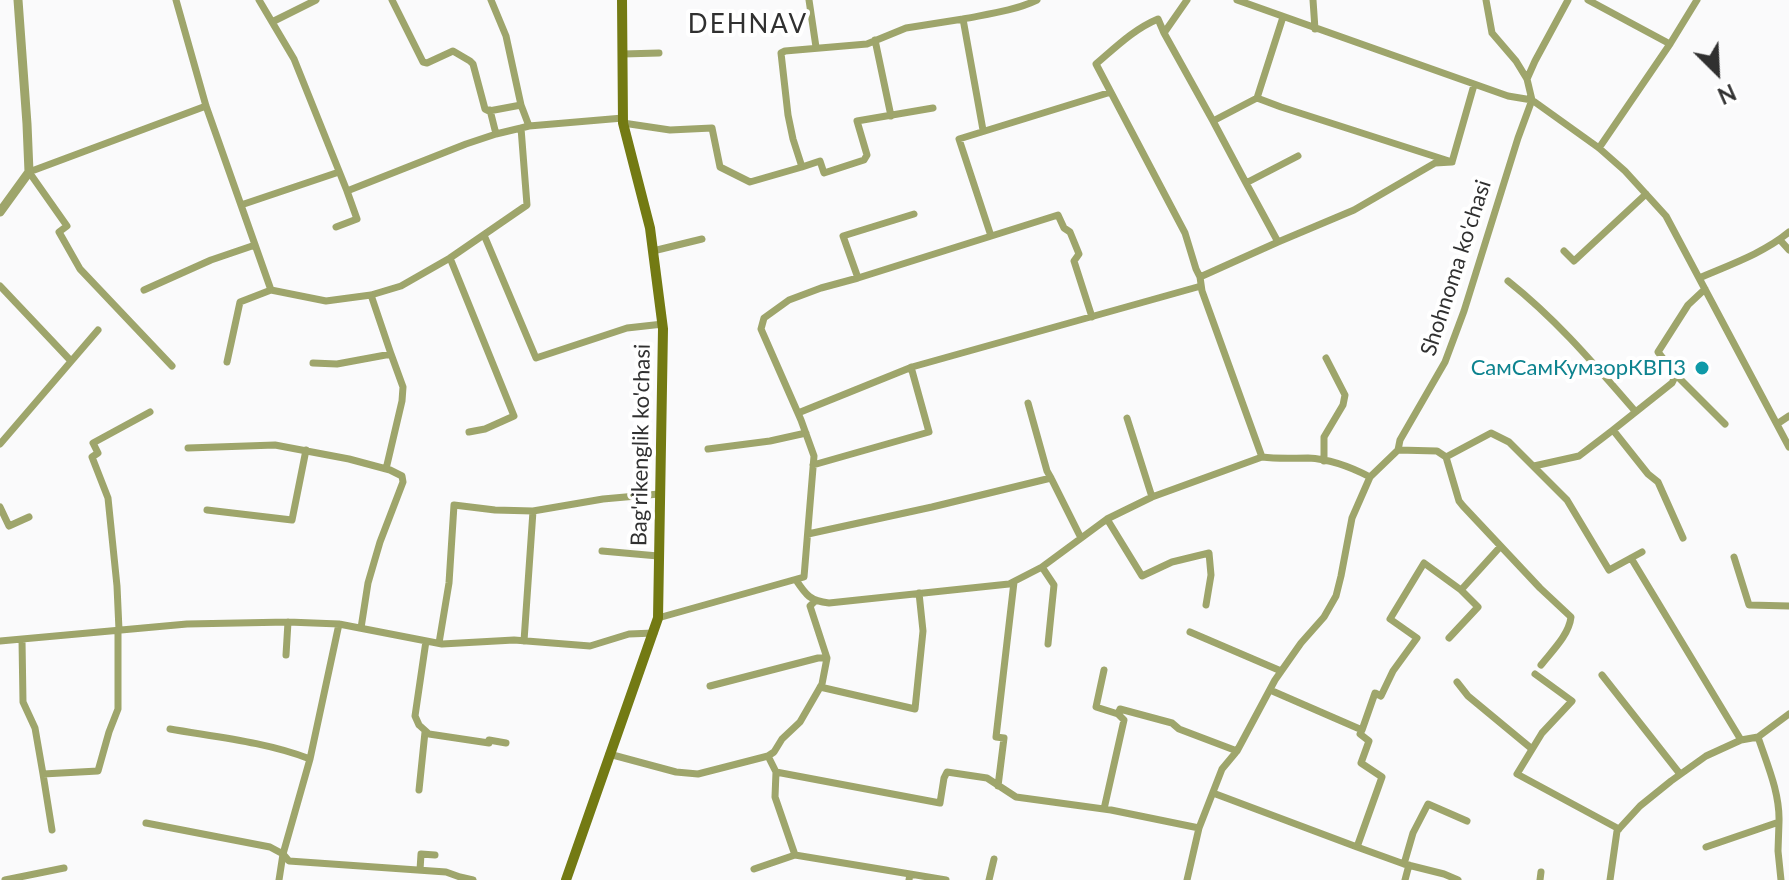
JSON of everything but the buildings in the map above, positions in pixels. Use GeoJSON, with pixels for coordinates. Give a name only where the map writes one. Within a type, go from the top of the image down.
{"type":"FeatureCollection","features":[{"type":"Feature","properties":{"kind":"main road","name":"Bag'rikenglik ko'chasi"},"geometry":{"type":"LineString","coordinates":[[566,880],[658,618],[663,324],[650,228],[623,121],[622,0]]}},
{"type":"Feature","properties":{"kind":"street"},"geometry":{"type":"LineString","coordinates":[[18,0],[29,172],[67,226],[59,232],[80,269],[172,366]]}},
{"type":"Feature","properties":{"kind":"street"},"geometry":{"type":"LineString","coordinates":[[176,0],[206,106],[271,290]]}},
{"type":"Feature","properties":{"kind":"street"},"geometry":{"type":"LineString","coordinates":[[259,0],[294,59],[357,219],[336,227]]}},
{"type":"Feature","properties":{"kind":"street"},"geometry":{"type":"LineString","coordinates":[[272,22],[316,0]]}},
{"type":"Feature","properties":{"kind":"street"},"geometry":{"type":"LineString","coordinates":[[392,0],[423,62],[453,51],[470,61],[485,109],[521,105]]}},
{"type":"Feature","properties":{"kind":"street"},"geometry":{"type":"LineString","coordinates":[[227,362],[240,302],[271,290],[326,301],[371,295],[401,286],[450,258],[527,205],[525,127],[506,36],[491,0]]}},
{"type":"Feature","properties":{"kind":"street"},"geometry":{"type":"LineString","coordinates":[[809,0],[816,47]]}},
{"type":"Feature","properties":{"kind":"street"},"geometry":{"type":"LineString","coordinates":[[802,167],[788,115],[781,53],[867,44],[906,28],[1007,11],[1037,0]]}},
{"type":"Feature","properties":{"kind":"street"},"geometry":{"type":"LineString","coordinates":[[1164,33],[1187,0]]}},
{"type":"Feature","properties":{"kind":"street"},"geometry":{"type":"LineString","coordinates":[[1237,0],[1474,85],[1532,100],[1599,148],[1666,216],[1789,447]]}},
{"type":"Feature","properties":{"kind":"street"},"geometry":{"type":"LineString","coordinates":[[1313,0],[1315,29]]}},
{"type":"Feature","properties":{"kind":"street"},"geometry":{"type":"LineString","coordinates":[[1486,0],[1492,33],[1527,79],[1532,100]]}},
{"type":"Feature","properties":{"kind":"street"},"geometry":{"type":"LineString","coordinates":[[1527,79],[1568,0]]}},
{"type":"Feature","properties":{"kind":"street"},"geometry":{"type":"LineString","coordinates":[[1588,0],[1670,44]]}},
{"type":"Feature","properties":{"kind":"street"},"geometry":{"type":"LineString","coordinates":[[1599,148],[1697,0]]}},
{"type":"Feature","properties":{"kind":"street"},"geometry":{"type":"LineString","coordinates":[[1213,121],[1257,98],[1283,17]]}},
{"type":"Feature","properties":{"kind":"street"},"geometry":{"type":"LineString","coordinates":[[963,19],[983,130]]}},
{"type":"Feature","properties":{"kind":"street"},"geometry":{"type":"LineString","coordinates":[[1262,457],[1185,233],[1096,64],[1135,31],[1158,19],[1278,242]]}},
{"type":"Feature","properties":{"kind":"street"},"geometry":{"type":"LineString","coordinates":[[875,40],[891,116]]}},
{"type":"Feature","properties":{"kind":"street"},"geometry":{"type":"LineString","coordinates":[[623,54],[659,53]]}},
{"type":"Feature","properties":{"kind":"street"},"geometry":{"type":"LineString","coordinates":[[1452,162],[1474,85]]}},
{"type":"Feature","properties":{"kind":"street"},"geometry":{"type":"LineString","coordinates":[[991,236],[959,139],[1111,92]]}},
{"type":"Feature","properties":{"kind":"street"},"geometry":{"type":"LineString","coordinates":[[1257,98],[1452,162]]}},
{"type":"Feature","properties":{"kind":"street","name":"Shohnoma ko'chasi"},"geometry":{"type":"LineString","coordinates":[[1187,880],[1199,828],[1222,769],[1237,751],[1281,671],[1324,617],[1336,596],[1352,518],[1370,477],[1398,450],[1400,440],[1445,362],[1532,100]]}},
{"type":"Feature","properties":{"kind":"street"},"geometry":{"type":"LineString","coordinates":[[0,212],[29,172],[206,106]]}},
{"type":"Feature","properties":{"kind":"street"},"geometry":{"type":"LineString","coordinates":[[347,191],[496,134],[525,127],[623,121],[670,130],[712,128],[720,167],[750,182],[820,161],[824,173],[864,160],[867,155],[857,121],[933,108]]}},
{"type":"Feature","properties":{"kind":"street"},"geometry":{"type":"LineString","coordinates":[[490,110],[496,134]]}},
{"type":"Feature","properties":{"kind":"street"},"geometry":{"type":"LineString","coordinates":[[1246,183],[1298,156]]}},
{"type":"Feature","properties":{"kind":"street"},"geometry":{"type":"LineString","coordinates":[[798,413],[911,367],[1092,317],[1200,282],[1278,242],[1364,205],[1435,163],[1452,162]]}},
{"type":"Feature","properties":{"kind":"street"},"geometry":{"type":"LineString","coordinates":[[241,205],[339,172]]}},
{"type":"Feature","properties":{"kind":"street"},"geometry":{"type":"LineString","coordinates":[[1564,251],[1574,261],[1646,194]]}},
{"type":"Feature","properties":{"kind":"street"},"geometry":{"type":"LineString","coordinates":[[858,278],[843,236],[914,214]]}},
{"type":"Feature","properties":{"kind":"street"},"geometry":{"type":"LineString","coordinates":[[658,618],[804,577],[814,456],[761,329],[764,318],[789,300],[1058,215],[1064,228],[1070,232],[1079,254],[1074,261],[1092,317]]}},
{"type":"Feature","properties":{"kind":"street"},"geometry":{"type":"LineString","coordinates":[[1699,278],[1780,240],[1789,232]]}},
{"type":"Feature","properties":{"kind":"street"},"geometry":{"type":"LineString","coordinates":[[484,235],[536,358],[627,328],[663,324]]}},
{"type":"Feature","properties":{"kind":"street"},"geometry":{"type":"LineString","coordinates":[[653,251],[702,239]]}},
{"type":"Feature","properties":{"kind":"street"},"geometry":{"type":"LineString","coordinates":[[1780,240],[1789,250]]}},
{"type":"Feature","properties":{"kind":"street"},"geometry":{"type":"LineString","coordinates":[[144,290],[211,260],[255,245]]}},
{"type":"Feature","properties":{"kind":"street"},"geometry":{"type":"LineString","coordinates":[[450,258],[514,416],[485,429],[469,432]]}},
{"type":"Feature","properties":{"kind":"street"},"geometry":{"type":"LineString","coordinates":[[1508,281],[1540,306],[1571,337],[1635,411]]}},
{"type":"Feature","properties":{"kind":"street"},"geometry":{"type":"LineString","coordinates":[[0,286],[71,361]]}},
{"type":"Feature","properties":{"kind":"street"},"geometry":{"type":"LineString","coordinates":[[1705,289],[1688,305],[1658,352],[1676,375],[1725,424]]}},
{"type":"Feature","properties":{"kind":"street"},"geometry":{"type":"LineString","coordinates":[[371,295],[403,387],[386,469]]}},
{"type":"Feature","properties":{"kind":"street"},"geometry":{"type":"LineString","coordinates":[[0,444],[98,330]]}},
{"type":"Feature","properties":{"kind":"street"},"geometry":{"type":"LineString","coordinates":[[313,363],[337,364],[391,354]]}},
{"type":"Feature","properties":{"kind":"street"},"geometry":{"type":"LineString","coordinates":[[1324,461],[1324,437],[1343,405],[1345,395],[1326,358]]}},
{"type":"Feature","properties":{"kind":"street"},"geometry":{"type":"LineString","coordinates":[[813,465],[929,432],[911,367]]}},
{"type":"Feature","properties":{"kind":"street"},"geometry":{"type":"LineString","coordinates":[[1534,466],[1579,456],[1672,383],[1676,375]]}},
{"type":"Feature","properties":{"kind":"street"},"geometry":{"type":"LineString","coordinates":[[1028,403],[1047,471],[1081,538]]}},
{"type":"Feature","properties":{"kind":"street"},"geometry":{"type":"LineString","coordinates":[[43,774],[98,771],[118,709],[118,630],[110,510],[92,457],[98,453],[93,443],[150,412]]}},
{"type":"Feature","properties":{"kind":"street"},"geometry":{"type":"LineString","coordinates":[[1777,424],[1789,416]]}},
{"type":"Feature","properties":{"kind":"street"},"geometry":{"type":"LineString","coordinates":[[1127,418],[1152,497]]}},
{"type":"Feature","properties":{"kind":"street"},"geometry":{"type":"LineString","coordinates":[[1613,430],[1658,482],[1683,538]]}},
{"type":"Feature","properties":{"kind":"street"},"geometry":{"type":"LineString","coordinates":[[708,449],[806,433]]}},
{"type":"Feature","properties":{"kind":"street"},"geometry":{"type":"LineString","coordinates":[[1446,457],[1491,433],[1509,442],[1567,500],[1609,570],[1642,552]]}},
{"type":"Feature","properties":{"kind":"street"},"geometry":{"type":"LineString","coordinates":[[188,448],[275,445],[386,469],[402,476],[403,482],[368,583],[361,628]]}},
{"type":"Feature","properties":{"kind":"street"},"geometry":{"type":"LineString","coordinates":[[207,510],[292,520],[306,450]]}},
{"type":"Feature","properties":{"kind":"street"},"geometry":{"type":"LineString","coordinates":[[1398,450],[1437,451],[1446,457],[1459,501],[1500,547],[1571,617],[1572,622],[1559,643],[1541,665]]}},
{"type":"Feature","properties":{"kind":"street"},"geometry":{"type":"LineString","coordinates":[[796,580],[814,602],[829,603],[1009,584],[1042,567],[1107,519],[1152,497],[1262,457],[1309,458],[1352,468],[1370,477]]}},
{"type":"Feature","properties":{"kind":"street"},"geometry":{"type":"LineString","coordinates":[[808,534],[1051,478]]}},
{"type":"Feature","properties":{"kind":"street"},"geometry":{"type":"LineString","coordinates":[[439,643],[449,583],[454,505],[533,511],[603,499],[659,494]]}},
{"type":"Feature","properties":{"kind":"street"},"geometry":{"type":"LineString","coordinates":[[0,507],[9,526],[29,517]]}},
{"type":"Feature","properties":{"kind":"street"},"geometry":{"type":"LineString","coordinates":[[524,641],[533,511]]}},
{"type":"Feature","properties":{"kind":"street"},"geometry":{"type":"LineString","coordinates":[[1107,519],[1142,576],[1172,562],[1209,553],[1211,575],[1206,605]]}},
{"type":"Feature","properties":{"kind":"street"},"geometry":{"type":"LineString","coordinates":[[1461,590],[1500,547]]}},
{"type":"Feature","properties":{"kind":"street"},"geometry":{"type":"LineString","coordinates":[[602,551],[658,556]]}},
{"type":"Feature","properties":{"kind":"street"},"geometry":{"type":"LineString","coordinates":[[1734,557],[1749,605],[1789,606]]}},
{"type":"Feature","properties":{"kind":"street"},"geometry":{"type":"LineString","coordinates":[[1631,558],[1741,740]]}},
{"type":"Feature","properties":{"kind":"street"},"geometry":{"type":"LineString","coordinates":[[1357,847],[1382,777],[1361,763],[1369,741],[1360,734],[1375,693],[1381,696],[1393,671],[1417,638],[1390,619],[1424,563],[1461,590],[1478,607],[1449,638]]}},
{"type":"Feature","properties":{"kind":"street"},"geometry":{"type":"LineString","coordinates":[[1042,567],[1054,585],[1048,644]]}},
{"type":"Feature","properties":{"kind":"street"},"geometry":{"type":"LineString","coordinates":[[998,786],[1004,738],[996,737],[1014,582]]}},
{"type":"Feature","properties":{"kind":"street"},"geometry":{"type":"LineString","coordinates":[[820,687],[915,709],[923,631],[919,593]]}},
{"type":"Feature","properties":{"kind":"street"},"geometry":{"type":"LineString","coordinates":[[609,754],[676,772],[698,774],[774,752],[782,739],[800,722],[820,687],[827,658],[810,606],[814,602]]}},
{"type":"Feature","properties":{"kind":"street"},"geometry":{"type":"LineString","coordinates":[[286,655],[288,622]]}},
{"type":"Feature","properties":{"kind":"street"},"geometry":{"type":"LineString","coordinates":[[0,641],[187,624],[288,622],[339,624],[439,643],[524,641],[590,646],[629,634],[654,633]]}},
{"type":"Feature","properties":{"kind":"street"},"geometry":{"type":"LineString","coordinates":[[279,880],[283,854],[310,759],[339,624]]}},
{"type":"Feature","properties":{"kind":"street"},"geometry":{"type":"LineString","coordinates":[[1190,632],[1281,671]]}},
{"type":"Feature","properties":{"kind":"street"},"geometry":{"type":"LineString","coordinates":[[22,640],[23,702],[35,728],[52,830]]}},
{"type":"Feature","properties":{"kind":"street"},"geometry":{"type":"LineString","coordinates":[[419,790],[425,732],[415,716],[426,641]]}},
{"type":"Feature","properties":{"kind":"street"},"geometry":{"type":"LineString","coordinates":[[710,686],[827,658]]}},
{"type":"Feature","properties":{"kind":"street"},"geometry":{"type":"LineString","coordinates":[[1104,670],[1096,707],[1118,714],[1124,720],[1104,809]]}},
{"type":"Feature","properties":{"kind":"street"},"geometry":{"type":"LineString","coordinates":[[1535,674],[1572,701],[1542,733],[1517,774],[1619,829]]}},
{"type":"Feature","properties":{"kind":"street"},"geometry":{"type":"LineString","coordinates":[[1602,675],[1680,774]]}},
{"type":"Feature","properties":{"kind":"street"},"geometry":{"type":"LineString","coordinates":[[1457,682],[1532,749]]}},
{"type":"Feature","properties":{"kind":"street"},"geometry":{"type":"LineString","coordinates":[[1270,690],[1362,730]]}},
{"type":"Feature","properties":{"kind":"street"},"geometry":{"type":"LineString","coordinates":[[1118,714],[1120,709],[1172,723],[1179,729],[1237,751]]}},
{"type":"Feature","properties":{"kind":"street"},"geometry":{"type":"LineString","coordinates":[[1610,880],[1619,829],[1640,806],[1706,756],[1741,740],[1758,737],[1789,714]]}},
{"type":"Feature","properties":{"kind":"street"},"geometry":{"type":"LineString","coordinates":[[170,729],[250,743],[310,759]]}},
{"type":"Feature","properties":{"kind":"street"},"geometry":{"type":"LineString","coordinates":[[425,732],[506,743]]}},
{"type":"Feature","properties":{"kind":"street"},"geometry":{"type":"LineString","coordinates":[[1758,737],[1779,811],[1781,880]]}},
{"type":"Feature","properties":{"kind":"street"},"geometry":{"type":"LineString","coordinates":[[768,756],[776,772],[775,797],[795,855]]}},
{"type":"Feature","properties":{"kind":"street"},"geometry":{"type":"LineString","coordinates":[[776,772],[940,803],[947,772],[987,778],[1016,797],[1104,809],[1199,828]]}},
{"type":"Feature","properties":{"kind":"street"},"geometry":{"type":"LineString","coordinates":[[1213,793],[1357,847],[1458,880]]}},
{"type":"Feature","properties":{"kind":"street"},"geometry":{"type":"LineString","coordinates":[[1405,880],[1413,833],[1428,804],[1467,821]]}},
{"type":"Feature","properties":{"kind":"street"},"geometry":{"type":"LineString","coordinates":[[1706,847],[1779,822]]}},
{"type":"Feature","properties":{"kind":"street"},"geometry":{"type":"LineString","coordinates":[[146,823],[270,847],[289,861],[446,872],[473,880]]}},
{"type":"Feature","properties":{"kind":"street"},"geometry":{"type":"LineString","coordinates":[[420,870],[421,854],[435,855]]}},
{"type":"Feature","properties":{"kind":"street"},"geometry":{"type":"LineString","coordinates":[[754,869],[795,855],[909,877],[946,880]]}},
{"type":"Feature","properties":{"kind":"street"},"geometry":{"type":"LineString","coordinates":[[989,880],[994,859]]}},
{"type":"Feature","properties":{"kind":"street"},"geometry":{"type":"LineString","coordinates":[[5,880],[64,868]]}},
{"type":"Feature","properties":{"kind":"place","name":"СамСамКумзорКВП3"},"geometry":{"type":"Point","coordinates":[1702,368]}},
{"type":"Feature","properties":{"kind":"district","name":"DEHNAV"},"geometry":{"type":"Point","coordinates":[748,25]}}]}
